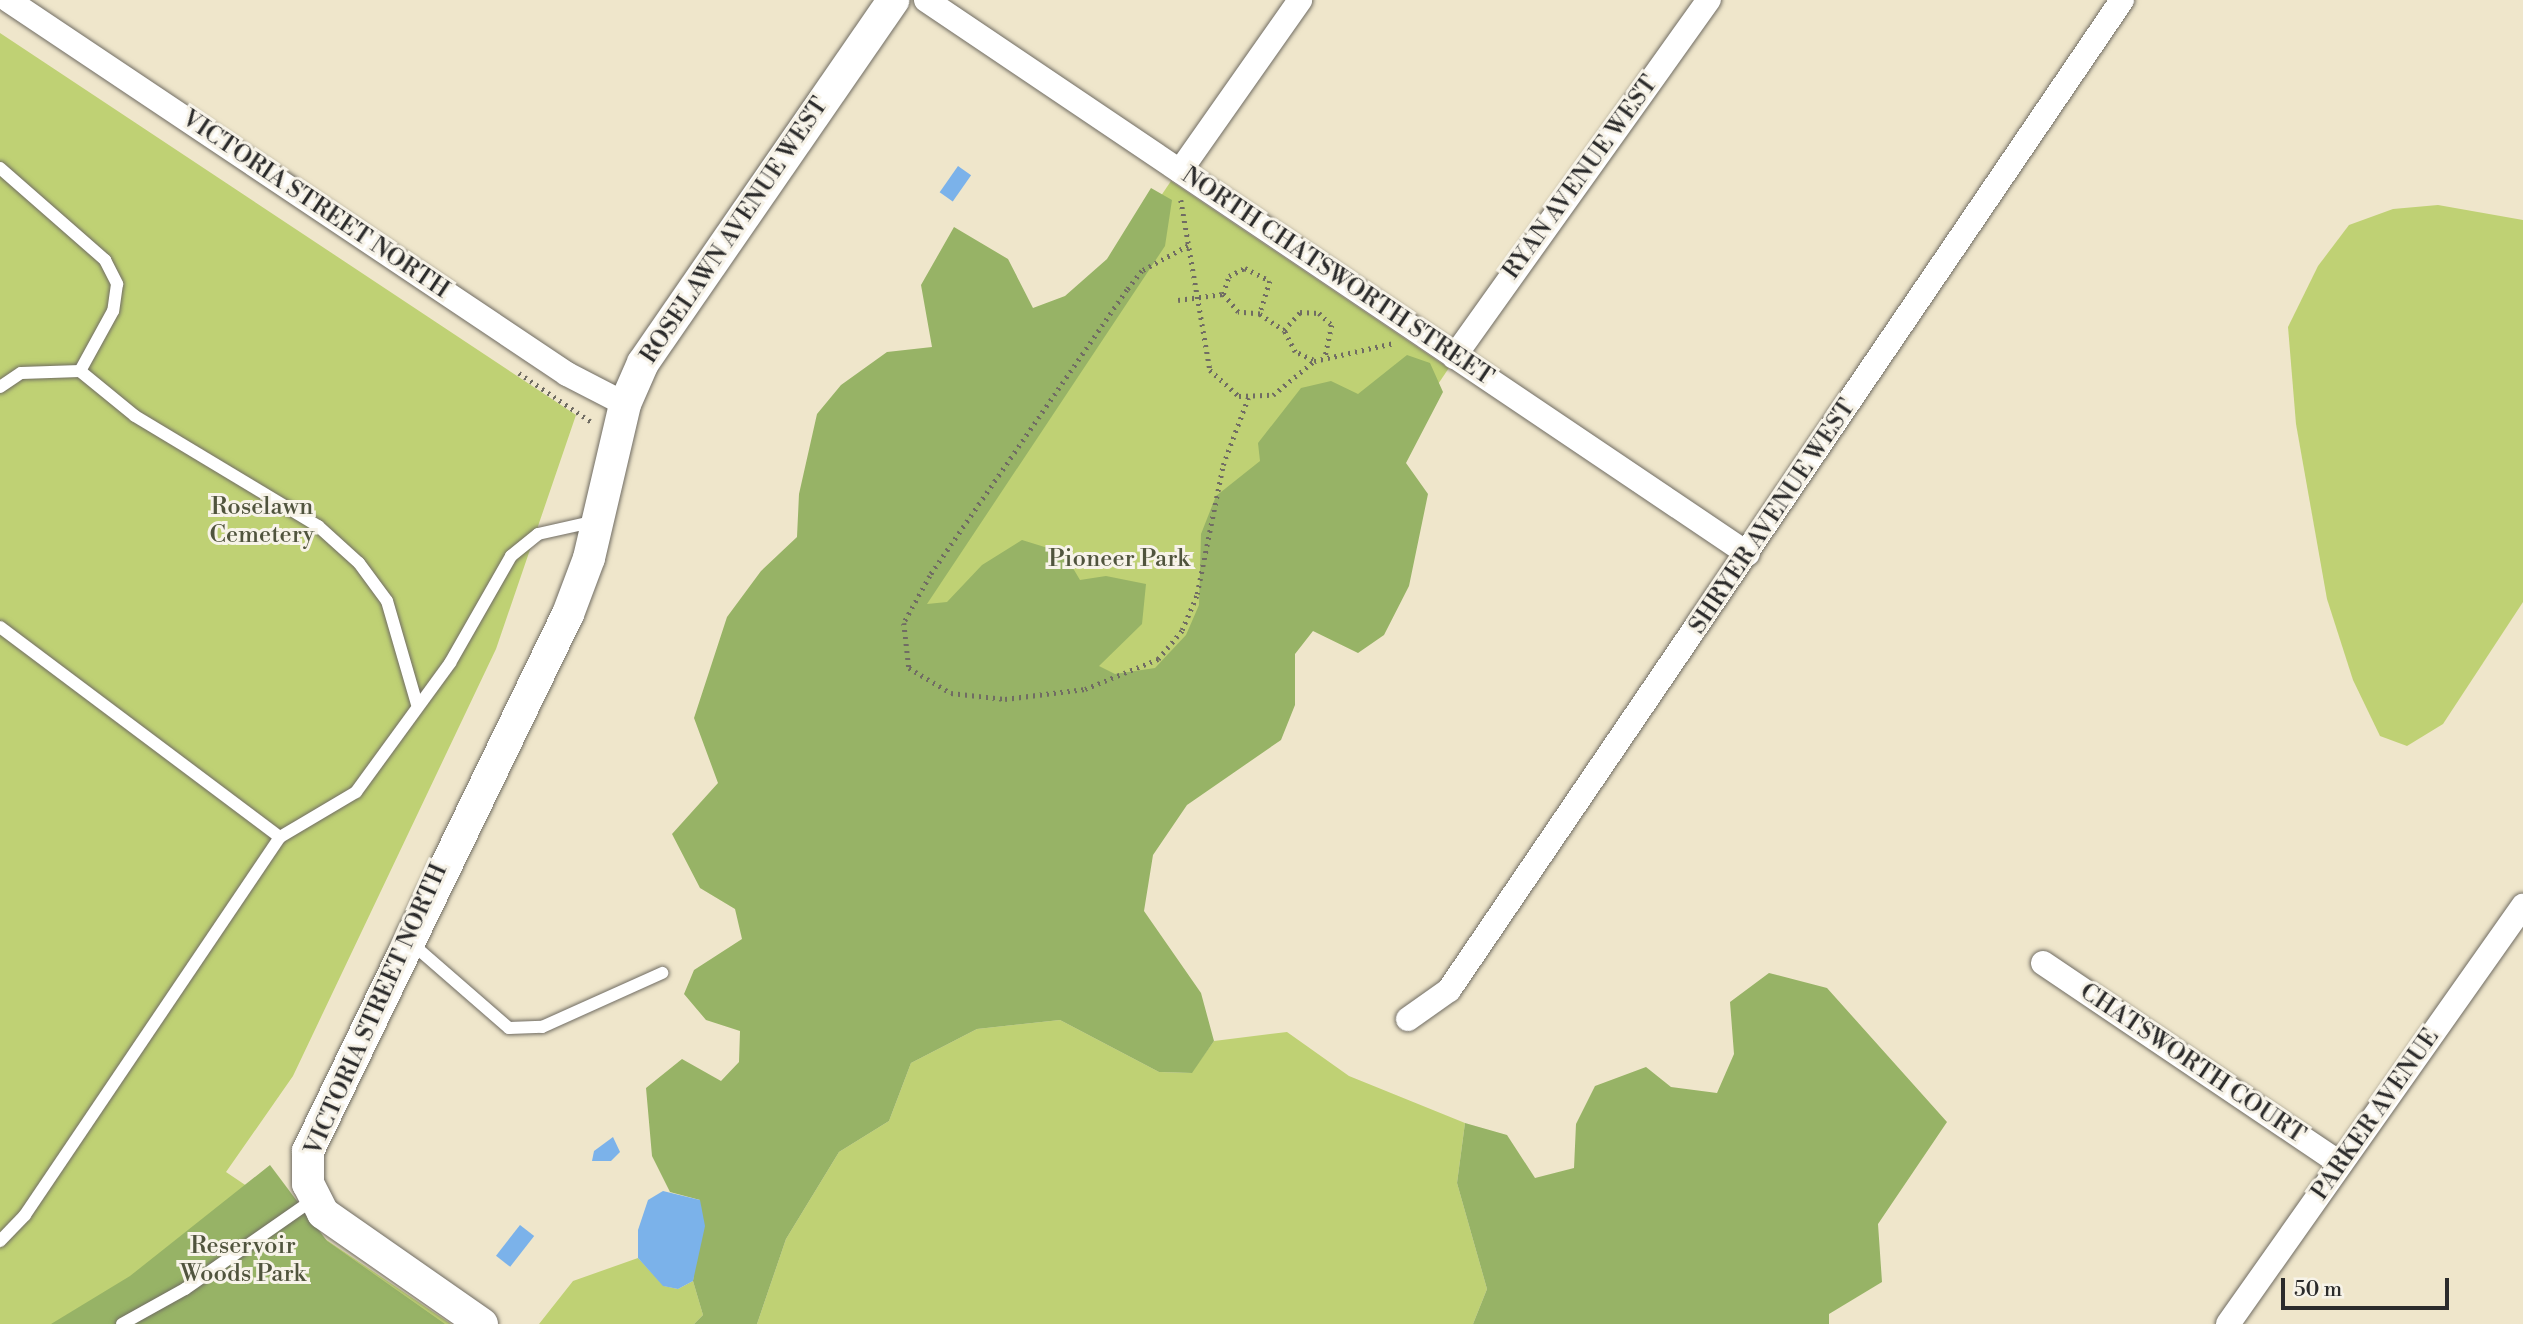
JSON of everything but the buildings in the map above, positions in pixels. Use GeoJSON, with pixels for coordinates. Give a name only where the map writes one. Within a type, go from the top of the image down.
{"type":"FeatureCollection","features":[{"type":"Feature","properties":{"kind":"street","name":"VICTORIA STREET NORTH"},"geometry":{"type":"LineString","coordinates":[[8,0],[567,374],[625,404]]}},
{"type":"Feature","properties":{"kind":"street","name":"ROSELAWN AVENUE WEST"},"geometry":{"type":"LineString","coordinates":[[522,712],[568,614],[598,520],[625,404],[670,321],[893,0]]}},
{"type":"Feature","properties":{"kind":"street","name":"NORTH CHATSWORTH STREET"},"geometry":{"type":"LineString","coordinates":[[926,0],[1748,554]]}},
{"type":"Feature","properties":{"kind":"street"},"geometry":{"type":"LineString","coordinates":[[1185,174],[1300,0]]}},
{"type":"Feature","properties":{"kind":"street","name":"RYAN AVENUE WEST"},"geometry":{"type":"LineString","coordinates":[[1454,357],[1709,0]]}},
{"type":"Feature","properties":{"kind":"street","name":"SHRYER AVENUE WEST"},"geometry":{"type":"LineString","coordinates":[[1408,1019],[1449,990],[1748,554],[2122,0]]}},
{"type":"Feature","properties":{"kind":"street","name":"VICTORIA STREET NORTH"},"geometry":{"type":"LineString","coordinates":[[314,1199],[308,1152],[407,939],[522,712]]}},
{"type":"Feature","properties":{"kind":"street","name":"PARKER AVENUE"},"geometry":{"type":"LineString","coordinates":[[2228,1324],[2523,906]]}},
{"type":"Feature","properties":{"kind":"street","name":"CHATSWORTH COURT"},"geometry":{"type":"LineString","coordinates":[[2043,963],[2341,1164]]}},
{"type":"Feature","properties":{"kind":"street"},"geometry":{"type":"LineString","coordinates":[[314,1199],[336,1224],[482,1324]]}},
{"type":"Feature","properties":{"kind":"lane"},"geometry":{"type":"LineString","coordinates":[[0,168],[105,260],[117,284],[113,311],[80,371]]}},
{"type":"Feature","properties":{"kind":"lane"},"geometry":{"type":"LineString","coordinates":[[0,387],[21,373],[80,371],[135,416],[318,526],[359,563],[387,601],[418,704]]}},
{"type":"Feature","properties":{"kind":"lane"},"geometry":{"type":"LineString","coordinates":[[0,1241],[25,1215],[280,837],[356,792],[450,663],[511,556],[538,534],[598,520]]}},
{"type":"Feature","properties":{"kind":"lane"},"geometry":{"type":"LineString","coordinates":[[0,627],[280,837]]}},
{"type":"Feature","properties":{"kind":"lane"},"geometry":{"type":"LineString","coordinates":[[407,939],[509,1028],[542,1027],[662,973]]}},
{"type":"Feature","properties":{"kind":"lane"},"geometry":{"type":"LineString","coordinates":[[122,1324],[185,1289],[314,1199]]}},
{"type":"Feature","properties":{"kind":"path"},"geometry":{"type":"LineString","coordinates":[[1185,174],[1180,192],[1210,370],[1248,398],[1273,395],[1314,361],[1404,341],[1413,329]]}},
{"type":"Feature","properties":{"kind":"path"},"geometry":{"type":"LineString","coordinates":[[1188,246],[1142,271],[1127,290],[930,576],[904,623],[909,668],[951,693],[1005,699],[1085,689],[1158,659],[1182,630],[1197,594],[1223,465],[1248,398]]}},
{"type":"Feature","properties":{"kind":"path"},"geometry":{"type":"LineString","coordinates":[[1223,294],[1236,270],[1264,272],[1271,293],[1260,314]]}},
{"type":"Feature","properties":{"kind":"path"},"geometry":{"type":"LineString","coordinates":[[1178,300],[1223,294]]}},
{"type":"Feature","properties":{"kind":"path"},"geometry":{"type":"LineString","coordinates":[[1223,294],[1238,312],[1260,314],[1284,330],[1295,352],[1314,361]]}},
{"type":"Feature","properties":{"kind":"path"},"geometry":{"type":"LineString","coordinates":[[1284,330],[1300,312],[1328,319],[1334,334],[1325,358]]}},
{"type":"Feature","properties":{"kind":"green space","name":"Roselawn Cemetery"},"geometry":{"type":"Polygon","coordinates":[[[0,33],[576,415],[496,649],[293,1076],[226,1172],[451,1324],[0,1324],[0,33]]]}},
{"type":"Feature","properties":{"kind":"green space","name":"Pioneer Park"},"geometry":{"type":"Polygon","coordinates":[[[1171,181],[1449,368],[1063,940],[786,752],[1171,181]]]}},
{"type":"Feature","properties":{"kind":"green space"},"geometry":{"type":"Polygon","coordinates":[[[1151,188],[1172,200],[1165,246],[927,604],[947,602],[982,565],[1022,540],[1064,553],[1080,580],[1106,576],[1146,584],[1142,624],[1099,666],[1115,674],[1155,668],[1186,635],[1199,605],[1201,534],[1216,496],[1260,461],[1258,443],[1301,388],[1331,381],[1358,394],[1407,355],[1430,363],[1443,392],[1406,463],[1428,494],[1409,586],[1384,635],[1358,653],[1313,631],[1295,654],[1295,705],[1281,740],[1187,805],[1153,855],[1144,911],[1201,993],[1214,1041],[1192,1073],[1159,1072],[1060,1020],[977,1029],[911,1063],[889,1121],[839,1152],[786,1239],[757,1324],[694,1324],[703,1315],[693,1281],[700,1200],[670,1192],[652,1156],[646,1088],[682,1059],[721,1081],[739,1062],[740,1031],[706,1020],[684,994],[694,970],[742,939],[735,909],[700,888],[672,834],[718,783],[694,718],[727,617],[761,571],[797,537],[799,494],[817,414],[841,385],[887,352],[932,347],[921,285],[954,227],[1008,259],[1033,308],[1065,296],[1107,259],[1151,188]]]}},
{"type":"Feature","properties":{"kind":"green space"},"geometry":{"type":"Polygon","coordinates":[[[2438,205],[2523,220],[2523,602],[2443,724],[2407,746],[2380,736],[2353,680],[2327,599],[2296,424],[2288,327],[2318,266],[2349,225],[2393,209],[2438,205]]]}},
{"type":"Feature","properties":{"kind":"green space"},"geometry":{"type":"Polygon","coordinates":[[[1769,973],[1827,988],[1947,1122],[1878,1224],[1882,1282],[1829,1314],[1829,1324],[1473,1324],[1487,1289],[1457,1183],[1465,1123],[1507,1135],[1535,1178],[1574,1168],[1576,1124],[1595,1086],[1646,1067],[1671,1087],[1717,1093],[1734,1054],[1730,1002],[1769,973]]]}},
{"type":"Feature","properties":{"kind":"green space"},"geometry":{"type":"Polygon","coordinates":[[[1060,1020],[1159,1072],[1191,1073],[1214,1041],[1287,1032],[1349,1076],[1465,1123],[1457,1183],[1487,1289],[1473,1324],[757,1324],[786,1239],[839,1152],[889,1121],[911,1063],[977,1029],[1060,1020]]]}},
{"type":"Feature","properties":{"kind":"green space","name":"Reservoir Woods Park"},"geometry":{"type":"Polygon","coordinates":[[[270,1165],[327,1241],[445,1324],[51,1324],[130,1276],[270,1165]]]}},
{"type":"Feature","properties":{"kind":"green space"},"geometry":{"type":"Polygon","coordinates":[[[638,1258],[664,1286],[678,1289],[693,1281],[703,1315],[694,1324],[539,1324],[573,1281],[638,1258]]]}},
{"type":"Feature","properties":{"kind":"water"},"geometry":{"type":"Polygon","coordinates":[[[958,166],[971,175],[953,201],[940,192],[958,166]]]}},
{"type":"Feature","properties":{"kind":"water"},"geometry":{"type":"Polygon","coordinates":[[[613,1137],[620,1152],[611,1161],[592,1161],[594,1151],[613,1137]]]}},
{"type":"Feature","properties":{"kind":"water"},"geometry":{"type":"Polygon","coordinates":[[[663,1191],[700,1200],[705,1226],[693,1281],[678,1289],[663,1286],[638,1258],[638,1230],[648,1200],[663,1191]]]}},
{"type":"Feature","properties":{"kind":"water"},"geometry":{"type":"Polygon","coordinates":[[[520,1225],[534,1236],[510,1267],[496,1256],[520,1225]]]}}]}
